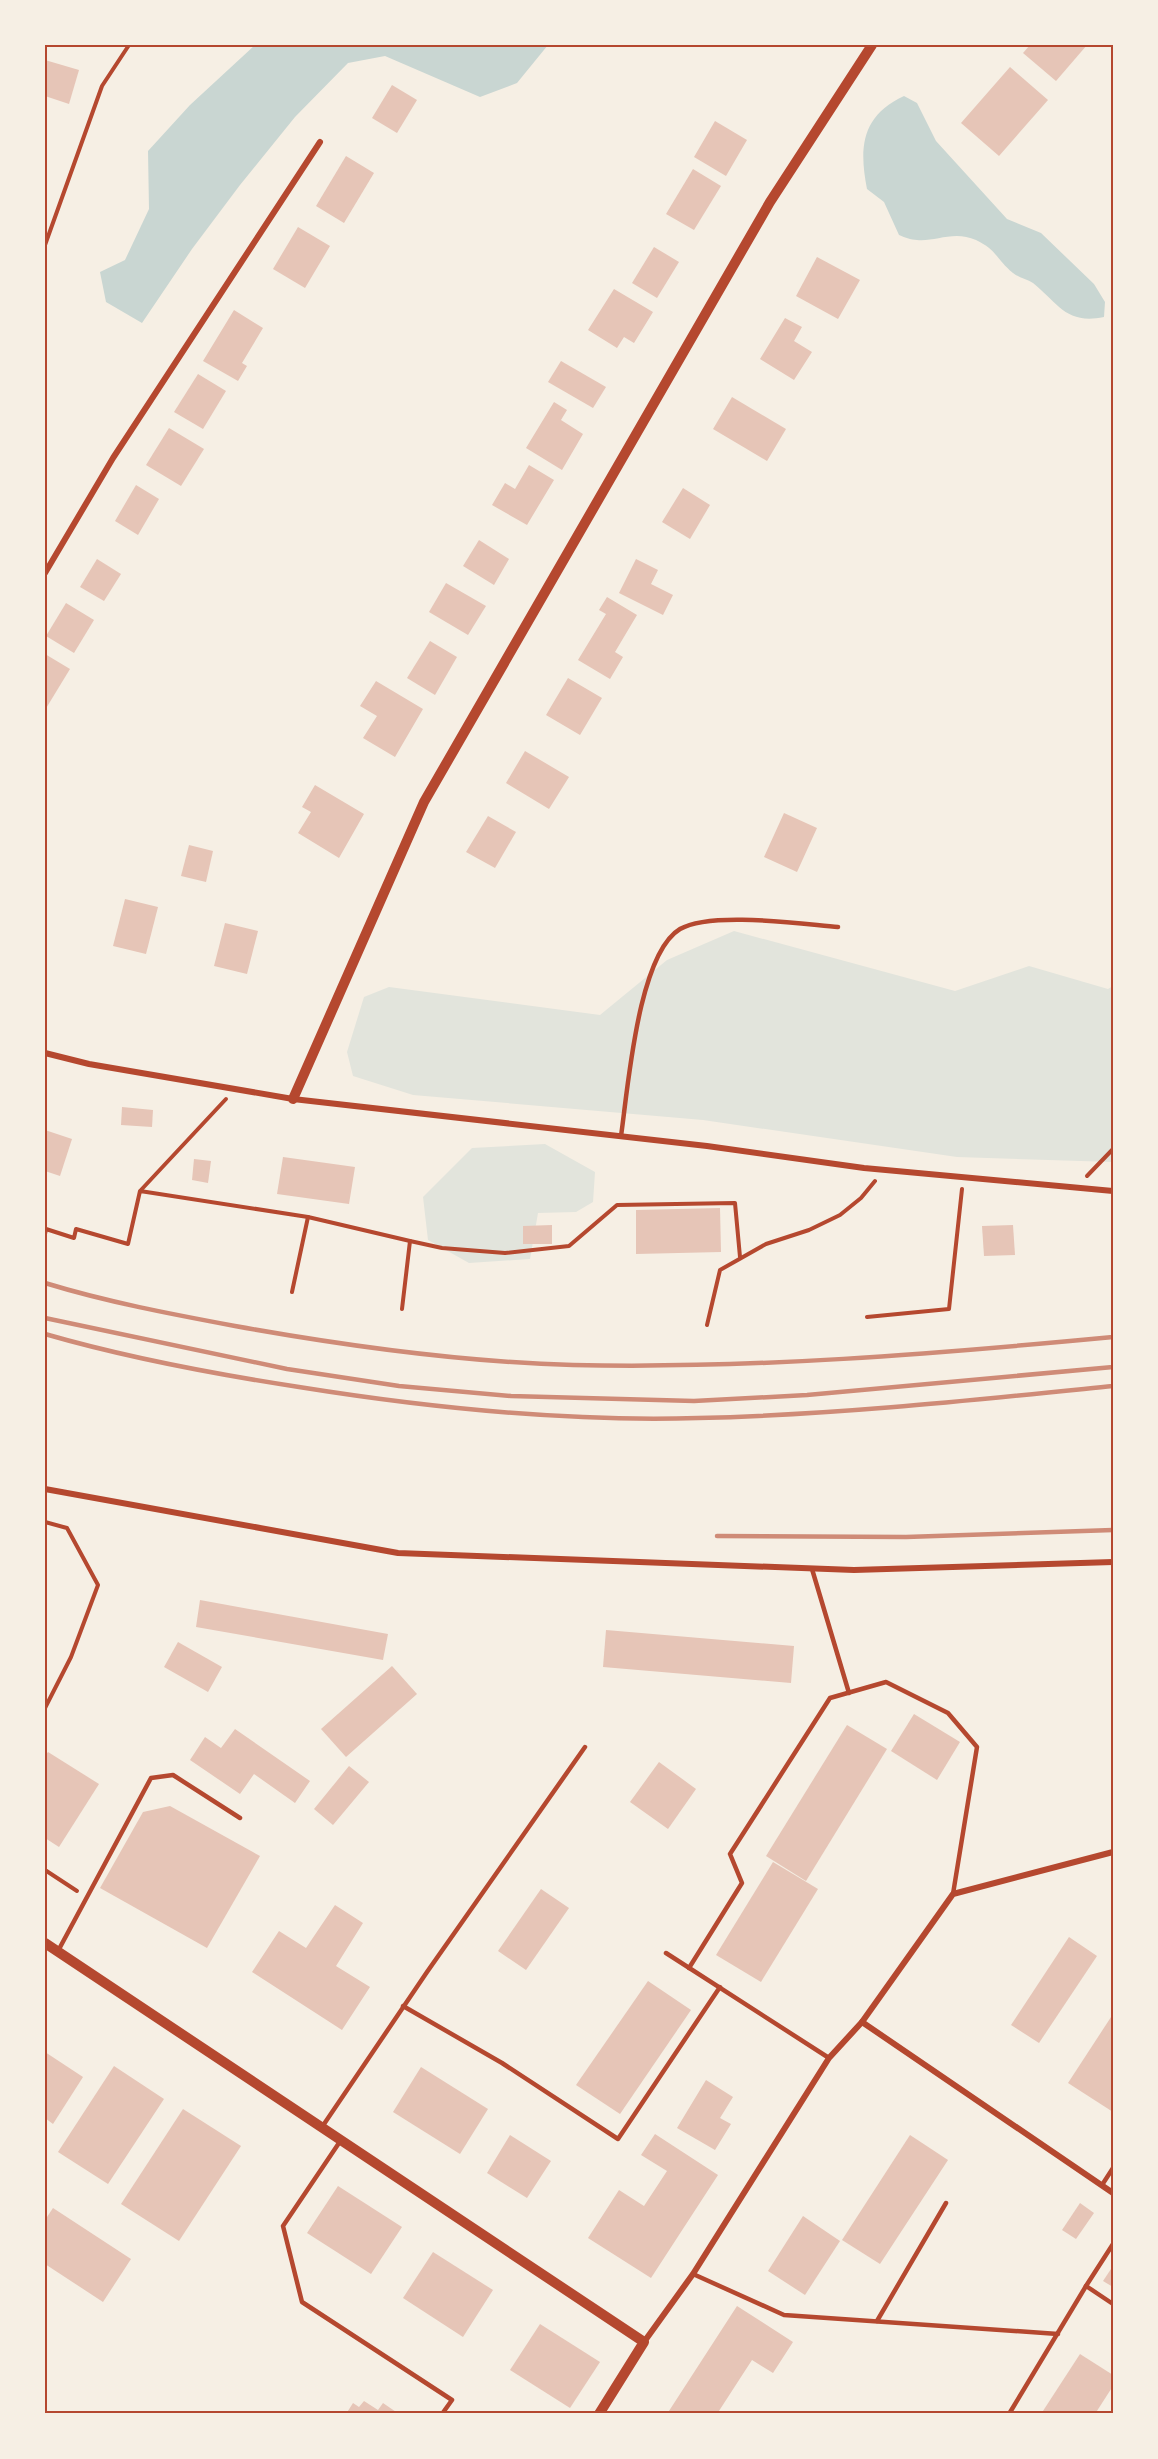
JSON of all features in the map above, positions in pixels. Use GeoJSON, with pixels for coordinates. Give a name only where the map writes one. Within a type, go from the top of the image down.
{"type":"FeatureCollection","features":[{"type":"Feature","properties":{"kind":"street"},"geometry":{"type":"LineString","coordinates":[[293,1099],[424,802],[770,202],[872,45]]}},
{"type":"Feature","properties":{"kind":"street"},"geometry":{"type":"LineString","coordinates":[[45,573],[113,458],[320,142]]}},
{"type":"Feature","properties":{"kind":"street"},"geometry":{"type":"LineString","coordinates":[[45,1053],[89,1064],[293,1099],[621,1136],[884,1170],[1113,1191]]}},
{"type":"Feature","properties":{"kind":"street"},"geometry":{"type":"LineString","coordinates":[[45,1489],[399,1553],[854,1570],[1113,1562]]}},
{"type":"Feature","properties":{"kind":"street"},"geometry":{"type":"LineString","coordinates":[[599,2414],[644,2342],[693,2274],[830,2058],[862,2022],[953,1894],[1113,1852]]}},
{"type":"Feature","properties":{"kind":"street"},"geometry":{"type":"LineString","coordinates":[[45,1943],[644,2342]]}},
{"type":"Feature","properties":{"kind":"street"},"geometry":{"type":"LineString","coordinates":[[862,2022],[1113,2193]]}},
{"type":"Feature","properties":{"kind":"lane"},"geometry":{"type":"LineString","coordinates":[[621,1136],[642,997],[662,945],[680,929],[712,921],[838,927]]}},
{"type":"Feature","properties":{"kind":"lane"},"geometry":{"type":"LineString","coordinates":[[812,1569],[849,1693]]}},
{"type":"Feature","properties":{"kind":"lane"},"geometry":{"type":"LineString","coordinates":[[689,1968],[742,1883],[730,1854],[830,1698],[886,1682],[948,1713],[978,1747],[953,1894]]}},
{"type":"Feature","properties":{"kind":"lane"},"geometry":{"type":"LineString","coordinates":[[321,2128],[403,2006],[585,1747]]}},
{"type":"Feature","properties":{"kind":"lane"},"geometry":{"type":"LineString","coordinates":[[58,1952],[152,1778],[173,1776],[240,1818]]}},
{"type":"Feature","properties":{"kind":"lane"},"geometry":{"type":"LineString","coordinates":[[666,1953],[830,2058]]}},
{"type":"Feature","properties":{"kind":"lane"},"geometry":{"type":"LineString","coordinates":[[403,2006],[502,2063],[618,2139],[720,1987]]}},
{"type":"Feature","properties":{"kind":"lane"},"geometry":{"type":"LineString","coordinates":[[341,2140],[283,2226],[302,2302],[452,2400],[442,2414]]}},
{"type":"Feature","properties":{"kind":"lane"},"geometry":{"type":"LineString","coordinates":[[1102,2185],[1113,2168]]}},
{"type":"Feature","properties":{"kind":"lane"},"geometry":{"type":"LineString","coordinates":[[877,2321],[946,2203]]}},
{"type":"Feature","properties":{"kind":"lane"},"geometry":{"type":"LineString","coordinates":[[1008,2414],[1113,2244]]}},
{"type":"Feature","properties":{"kind":"lane"},"geometry":{"type":"LineString","coordinates":[[693,2274],[784,2315],[1058,2334]]}},
{"type":"Feature","properties":{"kind":"lane"},"geometry":{"type":"LineString","coordinates":[[1086,2286],[1113,2304]]}},
{"type":"Feature","properties":{"kind":"path"},"geometry":{"type":"LineString","coordinates":[[45,244],[102,86],[129,45]]}},
{"type":"Feature","properties":{"kind":"path"},"geometry":{"type":"LineString","coordinates":[[45,1234],[46,1229],[74,1238],[76,1229],[128,1244],[140,1191],[236,1089]]}},
{"type":"Feature","properties":{"kind":"path"},"geometry":{"type":"LineString","coordinates":[[1077,1187],[1113,1149]]}},
{"type":"Feature","properties":{"kind":"path"},"geometry":{"type":"LineString","coordinates":[[707,1325],[720,1269],[766,1244],[809,1230],[840,1215],[861,1198],[884,1170]]}},
{"type":"Feature","properties":{"kind":"path"},"geometry":{"type":"LineString","coordinates":[[867,1317],[949,1309],[963,1177]]}},
{"type":"Feature","properties":{"kind":"path"},"geometry":{"type":"LineString","coordinates":[[140,1191],[308,1217],[442,1248],[505,1253],[569,1246],[617,1205],[735,1203],[740,1257]]}},
{"type":"Feature","properties":{"kind":"path"},"geometry":{"type":"LineString","coordinates":[[292,1292],[308,1217]]}},
{"type":"Feature","properties":{"kind":"path"},"geometry":{"type":"LineString","coordinates":[[402,1309],[410,1241]]}},
{"type":"Feature","properties":{"kind":"path"},"geometry":{"type":"LineString","coordinates":[[45,1522],[67,1528],[98,1585],[71,1658],[45,1708]]}},
{"type":"Feature","properties":{"kind":"path"},"geometry":{"type":"LineString","coordinates":[[45,1870],[87,1897]]}},
{"type":"Feature","properties":{"kind":"shaded area"},"geometry":{"type":"Polygon","coordinates":[[[255,45],[548,45],[517,83],[480,97],[385,56],[348,63],[295,117],[240,185],[192,249],[142,323],[106,302],[100,272],[125,260],[149,209],[148,151],[190,105],[255,45]]]}},
{"type":"Feature","properties":{"kind":"shaded area"},"geometry":{"type":"Polygon","coordinates":[[[904,96],[917,103],[936,141],[1007,219],[1041,233],[1094,284],[1105,302],[1104,317],[1080,318],[1064,311],[1033,283],[1013,273],[993,251],[976,240],[952,236],[915,240],[899,235],[884,202],[867,189],[863,160],[866,135],[871,123],[890,104],[904,96]]]}},
{"type":"Feature","properties":{"kind":"shaded area"},"geometry":{"type":"Polygon","coordinates":[[[734,931],[955,991],[1029,966],[1108,989],[1113,986],[1113,1162],[957,1157],[703,1120],[413,1095],[353,1076],[347,1052],[364,997],[389,987],[600,1015],[667,960],[734,931]]]}},
{"type":"Feature","properties":{"kind":"shaded area"},"geometry":{"type":"Polygon","coordinates":[[[545,1144],[595,1172],[593,1202],[576,1212],[538,1213],[530,1259],[469,1263],[428,1240],[423,1197],[472,1148],[545,1144]]]}},
{"type":"Feature","properties":{"kind":"building"},"geometry":{"type":"Polygon","coordinates":[[[1030,45],[1087,45],[1056,81],[1023,53],[1030,45]]]}},
{"type":"Feature","properties":{"kind":"building"},"geometry":{"type":"Polygon","coordinates":[[[45,60],[79,70],[69,104],[45,96],[45,60]]]}},
{"type":"Feature","properties":{"kind":"building"},"geometry":{"type":"Polygon","coordinates":[[[1010,67],[1048,100],[999,156],[961,123],[1010,67]]]}},
{"type":"Feature","properties":{"kind":"building"},"geometry":{"type":"Polygon","coordinates":[[[392,85],[417,100],[397,133],[372,118],[392,85]]]}},
{"type":"Feature","properties":{"kind":"building"},"geometry":{"type":"Polygon","coordinates":[[[715,121],[747,140],[726,176],[694,157],[715,121]]]}},
{"type":"Feature","properties":{"kind":"building"},"geometry":{"type":"Polygon","coordinates":[[[346,156],[374,173],[344,223],[316,206],[346,156]]]}},
{"type":"Feature","properties":{"kind":"building"},"geometry":{"type":"Polygon","coordinates":[[[693,169],[721,186],[694,230],[666,214],[693,169]]]}},
{"type":"Feature","properties":{"kind":"building"},"geometry":{"type":"Polygon","coordinates":[[[298,227],[330,246],[305,288],[273,269],[298,227]]]}},
{"type":"Feature","properties":{"kind":"building"},"geometry":{"type":"Polygon","coordinates":[[[654,247],[679,262],[657,298],[632,283],[654,247]]]}},
{"type":"Feature","properties":{"kind":"building"},"geometry":{"type":"Polygon","coordinates":[[[817,257],[860,280],[838,319],[796,296],[817,257]]]}},
{"type":"Feature","properties":{"kind":"building"},"geometry":{"type":"Polygon","coordinates":[[[614,289],[653,312],[634,343],[624,337],[617,348],[588,330],[614,289]]]}},
{"type":"Feature","properties":{"kind":"building"},"geometry":{"type":"Polygon","coordinates":[[[234,310],[263,328],[242,363],[247,366],[238,381],[203,361],[234,310]]]}},
{"type":"Feature","properties":{"kind":"building"},"geometry":{"type":"Polygon","coordinates":[[[785,318],[802,327],[794,341],[812,352],[794,380],[760,359],[785,318]]]}},
{"type":"Feature","properties":{"kind":"building"},"geometry":{"type":"Polygon","coordinates":[[[561,361],[606,387],[593,408],[548,382],[561,361]]]}},
{"type":"Feature","properties":{"kind":"building"},"geometry":{"type":"Polygon","coordinates":[[[198,374],[226,391],[203,429],[174,412],[198,374]]]}},
{"type":"Feature","properties":{"kind":"building"},"geometry":{"type":"Polygon","coordinates":[[[732,397],[786,429],[767,461],[713,429],[732,397]]]}},
{"type":"Feature","properties":{"kind":"building"},"geometry":{"type":"Polygon","coordinates":[[[554,402],[567,410],[561,420],[583,434],[562,470],[526,448],[554,402]]]}},
{"type":"Feature","properties":{"kind":"building"},"geometry":{"type":"Polygon","coordinates":[[[169,428],[204,449],[181,486],[146,465],[169,428]]]}},
{"type":"Feature","properties":{"kind":"building"},"geometry":{"type":"Polygon","coordinates":[[[529,465],[554,480],[527,525],[492,505],[505,483],[515,489],[529,465]]]}},
{"type":"Feature","properties":{"kind":"building"},"geometry":{"type":"Polygon","coordinates":[[[136,485],[159,499],[138,535],[115,521],[136,485]]]}},
{"type":"Feature","properties":{"kind":"building"},"geometry":{"type":"Polygon","coordinates":[[[683,488],[710,505],[690,539],[662,522],[683,488]]]}},
{"type":"Feature","properties":{"kind":"building"},"geometry":{"type":"Polygon","coordinates":[[[479,540],[509,559],[494,585],[463,566],[479,540]]]}},
{"type":"Feature","properties":{"kind":"building"},"geometry":{"type":"Polygon","coordinates":[[[97,559],[121,574],[104,601],[80,587],[97,559]]]}},
{"type":"Feature","properties":{"kind":"building"},"geometry":{"type":"Polygon","coordinates":[[[636,559],[658,570],[651,584],[673,595],[663,615],[619,593],[636,559]]]}},
{"type":"Feature","properties":{"kind":"building"},"geometry":{"type":"Polygon","coordinates":[[[446,583],[486,606],[468,635],[429,612],[446,583]]]}},
{"type":"Feature","properties":{"kind":"building"},"geometry":{"type":"Polygon","coordinates":[[[607,597],[637,615],[615,652],[623,657],[610,679],[578,660],[606,614],[599,610],[607,597]]]}},
{"type":"Feature","properties":{"kind":"building"},"geometry":{"type":"Polygon","coordinates":[[[66,603],[94,620],[74,653],[46,636],[66,603]]]}},
{"type":"Feature","properties":{"kind":"building"},"geometry":{"type":"Polygon","coordinates":[[[430,641],[457,657],[435,695],[407,678],[430,641]]]}},
{"type":"Feature","properties":{"kind":"building"},"geometry":{"type":"Polygon","coordinates":[[[45,654],[70,669],[45,710],[45,654]]]}},
{"type":"Feature","properties":{"kind":"building"},"geometry":{"type":"Polygon","coordinates":[[[568,678],[602,698],[580,735],[546,715],[568,678]]]}},
{"type":"Feature","properties":{"kind":"building"},"geometry":{"type":"Polygon","coordinates":[[[376,681],[423,709],[395,757],[363,738],[377,716],[360,706],[376,681]]]}},
{"type":"Feature","properties":{"kind":"building"},"geometry":{"type":"Polygon","coordinates":[[[525,751],[569,777],[549,809],[506,783],[525,751]]]}},
{"type":"Feature","properties":{"kind":"building"},"geometry":{"type":"Polygon","coordinates":[[[315,785],[364,814],[339,858],[298,833],[311,812],[302,807],[315,785]]]}},
{"type":"Feature","properties":{"kind":"building"},"geometry":{"type":"Polygon","coordinates":[[[784,813],[817,828],[797,872],[764,857],[784,813]]]}},
{"type":"Feature","properties":{"kind":"building"},"geometry":{"type":"Polygon","coordinates":[[[488,816],[516,832],[495,868],[466,852],[488,816]]]}},
{"type":"Feature","properties":{"kind":"building"},"geometry":{"type":"Polygon","coordinates":[[[189,845],[213,851],[206,882],[181,876],[189,845]]]}},
{"type":"Feature","properties":{"kind":"building"},"geometry":{"type":"Polygon","coordinates":[[[125,899],[158,907],[146,954],[113,946],[125,899]]]}},
{"type":"Feature","properties":{"kind":"building"},"geometry":{"type":"Polygon","coordinates":[[[225,923],[258,931],[247,974],[214,966],[225,923]]]}},
{"type":"Feature","properties":{"kind":"building"},"geometry":{"type":"Polygon","coordinates":[[[122,1107],[153,1110],[152,1127],[121,1125],[122,1107]]]}},
{"type":"Feature","properties":{"kind":"building"},"geometry":{"type":"Polygon","coordinates":[[[45,1130],[72,1139],[60,1176],[45,1171],[45,1130]]]}},
{"type":"Feature","properties":{"kind":"building"},"geometry":{"type":"Polygon","coordinates":[[[283,1157],[355,1167],[349,1204],[277,1194],[283,1157]]]}},
{"type":"Feature","properties":{"kind":"building"},"geometry":{"type":"Polygon","coordinates":[[[194,1159],[211,1161],[208,1183],[192,1180],[194,1159]]]}},
{"type":"Feature","properties":{"kind":"building"},"geometry":{"type":"Polygon","coordinates":[[[720,1208],[721,1252],[636,1254],[636,1210],[720,1208]]]}},
{"type":"Feature","properties":{"kind":"building"},"geometry":{"type":"Polygon","coordinates":[[[552,1225],[552,1244],[523,1244],[523,1226],[552,1225]]]}},
{"type":"Feature","properties":{"kind":"building"},"geometry":{"type":"Polygon","coordinates":[[[1013,1225],[1015,1255],[984,1256],[982,1226],[1013,1225]]]}},
{"type":"Feature","properties":{"kind":"building"},"geometry":{"type":"Polygon","coordinates":[[[200,1600],[388,1634],[383,1660],[196,1627],[200,1600]]]}},
{"type":"Feature","properties":{"kind":"building"},"geometry":{"type":"Polygon","coordinates":[[[606,1630],[794,1646],[791,1683],[603,1667],[606,1630]]]}},
{"type":"Feature","properties":{"kind":"building"},"geometry":{"type":"Polygon","coordinates":[[[178,1642],[222,1667],[208,1692],[164,1667],[178,1642]]]}},
{"type":"Feature","properties":{"kind":"building"},"geometry":{"type":"Polygon","coordinates":[[[392,1666],[417,1694],[346,1757],[321,1729],[392,1666]]]}},
{"type":"Feature","properties":{"kind":"building"},"geometry":{"type":"Polygon","coordinates":[[[914,1714],[960,1742],[937,1780],[891,1751],[914,1714]]]}},
{"type":"Feature","properties":{"kind":"building"},"geometry":{"type":"Polygon","coordinates":[[[847,1725],[887,1749],[806,1881],[766,1856],[847,1725]]]}},
{"type":"Feature","properties":{"kind":"building"},"geometry":{"type":"Polygon","coordinates":[[[235,1729],[310,1781],[295,1803],[254,1774],[240,1794],[190,1760],[205,1737],[221,1748],[235,1729]]]}},
{"type":"Feature","properties":{"kind":"building"},"geometry":{"type":"Polygon","coordinates":[[[48,1752],[99,1784],[59,1847],[45,1838],[45,1756],[48,1752]]]}},
{"type":"Feature","properties":{"kind":"building"},"geometry":{"type":"Polygon","coordinates":[[[659,1762],[696,1789],[668,1829],[630,1802],[659,1762]]]}},
{"type":"Feature","properties":{"kind":"building"},"geometry":{"type":"Polygon","coordinates":[[[349,1766],[369,1782],[333,1825],[314,1809],[349,1766]]]}},
{"type":"Feature","properties":{"kind":"building"},"geometry":{"type":"Polygon","coordinates":[[[170,1806],[260,1856],[207,1948],[100,1888],[143,1812],[170,1806]]]}},
{"type":"Feature","properties":{"kind":"building"},"geometry":{"type":"Polygon","coordinates":[[[773,1862],[818,1889],[761,1982],[716,1955],[773,1862]]]}},
{"type":"Feature","properties":{"kind":"building"},"geometry":{"type":"Polygon","coordinates":[[[541,1889],[569,1908],[526,1970],[498,1951],[541,1889]]]}},
{"type":"Feature","properties":{"kind":"building"},"geometry":{"type":"Polygon","coordinates":[[[335,1905],[363,1923],[336,1966],[370,1987],[342,2030],[252,1972],[279,1931],[306,1948],[335,1905]]]}},
{"type":"Feature","properties":{"kind":"building"},"geometry":{"type":"Polygon","coordinates":[[[1069,1937],[1097,1956],[1039,2043],[1011,2025],[1069,1937]]]}},
{"type":"Feature","properties":{"kind":"building"},"geometry":{"type":"Polygon","coordinates":[[[648,1981],[691,2010],[620,2114],[576,2085],[648,1981]]]}},
{"type":"Feature","properties":{"kind":"building"},"geometry":{"type":"Polygon","coordinates":[[[1113,2014],[1113,2112],[1068,2083],[1113,2014]]]}},
{"type":"Feature","properties":{"kind":"building"},"geometry":{"type":"Polygon","coordinates":[[[45,2052],[83,2077],[53,2124],[45,2118],[45,2052]]]}},
{"type":"Feature","properties":{"kind":"building"},"geometry":{"type":"Polygon","coordinates":[[[114,2066],[164,2099],[108,2184],[58,2152],[114,2066]]]}},
{"type":"Feature","properties":{"kind":"building"},"geometry":{"type":"Polygon","coordinates":[[[421,2067],[488,2109],[460,2154],[393,2112],[421,2067]]]}},
{"type":"Feature","properties":{"kind":"building"},"geometry":{"type":"Polygon","coordinates":[[[706,2080],[733,2097],[720,2118],[731,2124],[715,2150],[677,2128],[706,2080]]]}},
{"type":"Feature","properties":{"kind":"building"},"geometry":{"type":"Polygon","coordinates":[[[183,2109],[241,2146],[179,2241],[121,2204],[183,2109]]]}},
{"type":"Feature","properties":{"kind":"building"},"geometry":{"type":"Polygon","coordinates":[[[655,2134],[718,2175],[651,2278],[588,2238],[619,2190],[644,2206],[667,2171],[641,2155],[655,2134]]]}},
{"type":"Feature","properties":{"kind":"building"},"geometry":{"type":"Polygon","coordinates":[[[510,2135],[551,2161],[527,2198],[487,2173],[510,2135]]]}},
{"type":"Feature","properties":{"kind":"building"},"geometry":{"type":"Polygon","coordinates":[[[910,2135],[948,2160],[880,2264],[842,2240],[910,2135]]]}},
{"type":"Feature","properties":{"kind":"building"},"geometry":{"type":"Polygon","coordinates":[[[338,2186],[402,2227],[371,2274],[307,2233],[338,2186]]]}},
{"type":"Feature","properties":{"kind":"building"},"geometry":{"type":"Polygon","coordinates":[[[1080,2203],[1094,2213],[1076,2239],[1062,2230],[1080,2203]]]}},
{"type":"Feature","properties":{"kind":"building"},"geometry":{"type":"Polygon","coordinates":[[[53,2208],[131,2259],[103,2302],[45,2264],[45,2220],[53,2208]]]}},
{"type":"Feature","properties":{"kind":"building"},"geometry":{"type":"Polygon","coordinates":[[[803,2216],[840,2241],[805,2295],[768,2271],[803,2216]]]}},
{"type":"Feature","properties":{"kind":"building"},"geometry":{"type":"Polygon","coordinates":[[[433,2252],[493,2290],[463,2337],[403,2298],[433,2252]]]}},
{"type":"Feature","properties":{"kind":"building"},"geometry":{"type":"Polygon","coordinates":[[[1113,2266],[1113,2287],[1103,2281],[1113,2266]]]}},
{"type":"Feature","properties":{"kind":"building"},"geometry":{"type":"Polygon","coordinates":[[[737,2306],[793,2342],[773,2373],[752,2360],[717,2414],[667,2414],[737,2306]]]}},
{"type":"Feature","properties":{"kind":"building"},"geometry":{"type":"Polygon","coordinates":[[[540,2324],[600,2362],[570,2408],[510,2370],[540,2324]]]}},
{"type":"Feature","properties":{"kind":"building"},"geometry":{"type":"Polygon","coordinates":[[[1080,2354],[1113,2375],[1113,2386],[1095,2414],[1041,2414],[1080,2354]]]}},
{"type":"Feature","properties":{"kind":"building"},"geometry":{"type":"Polygon","coordinates":[[[364,2401],[378,2410],[383,2403],[399,2414],[346,2414],[353,2403],[359,2407],[364,2401]]]}},
{"type":"Feature","properties":{"kind":"railway"},"geometry":{"type":"LineString","coordinates":[[45,1283],[139,1307],[277,1333],[403,1352],[531,1363],[641,1366],[776,1362],[911,1354],[1113,1337]]}},
{"type":"Feature","properties":{"kind":"railway"},"geometry":{"type":"LineString","coordinates":[[45,1318],[287,1369],[399,1386],[511,1396],[694,1401],[807,1395],[1113,1367]]}},
{"type":"Feature","properties":{"kind":"railway"},"geometry":{"type":"LineString","coordinates":[[45,1334],[139,1358],[203,1371],[348,1395],[497,1412],[598,1418],[648,1419],[802,1414],[1113,1386]]}},
{"type":"Feature","properties":{"kind":"railway"},"geometry":{"type":"LineString","coordinates":[[717,1536],[906,1537],[1113,1530]]}}]}
